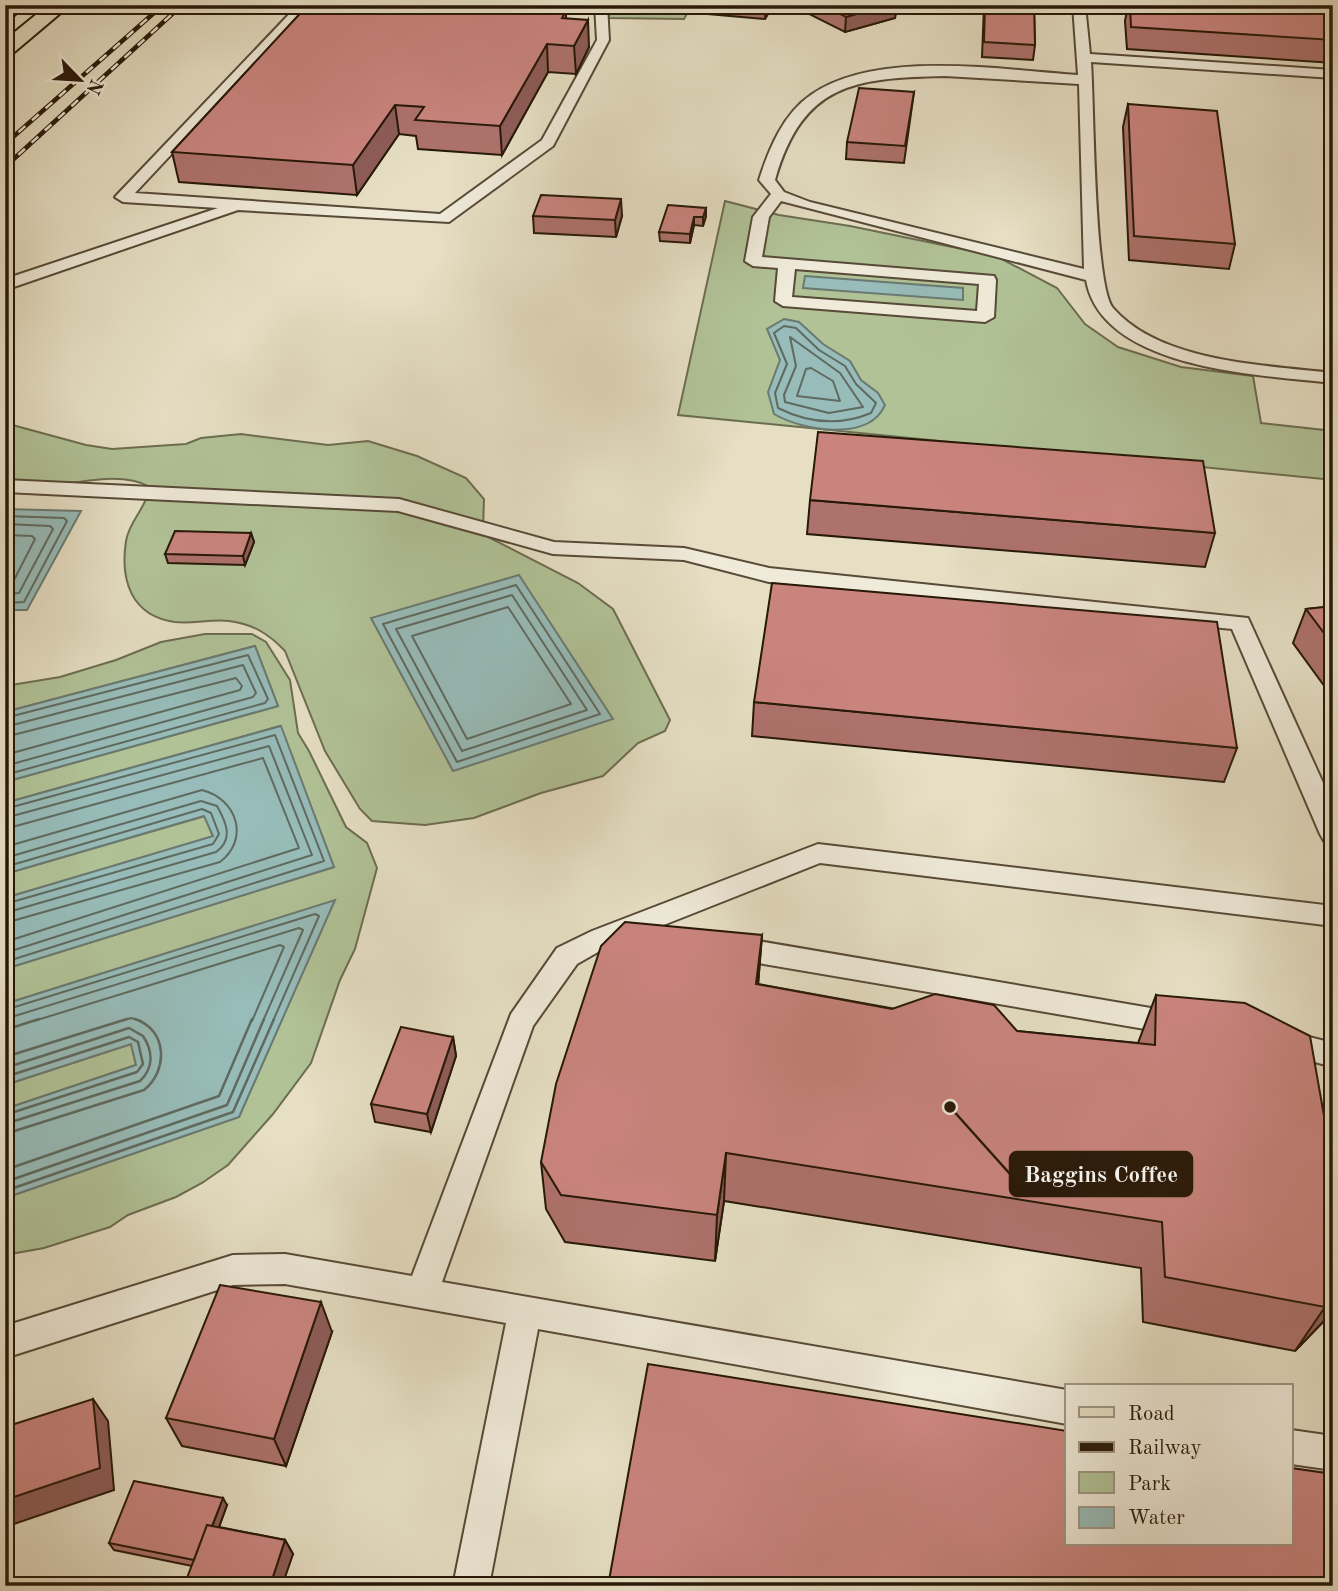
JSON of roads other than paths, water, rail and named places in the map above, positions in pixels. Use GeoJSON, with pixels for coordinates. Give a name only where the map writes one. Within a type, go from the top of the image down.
{"type":"FeatureCollection","features":[{"type":"Feature","properties":{"kind":"main road"},"geometry":{"type":"LineString","coordinates":[[5,12],[15,5]]}},
{"type":"Feature","properties":{"kind":"main road"},"geometry":{"type":"LineString","coordinates":[[5,50],[60,5]]}},
{"type":"Feature","properties":{"kind":"lane"},"geometry":{"type":"LineString","coordinates":[[305,5],[124,197],[443,219],[548,144],[603,40],[601,5]]}},
{"type":"Feature","properties":{"kind":"lane"},"geometry":{"type":"LineString","coordinates":[[1079,5],[1087,80],[1094,277],[1105,310],[1131,332],[1153,345],[1246,367],[1333,378]]}},
{"type":"Feature","properties":{"kind":"lane"},"geometry":{"type":"LineString","coordinates":[[1084,58],[1333,74]]}},
{"type":"Feature","properties":{"kind":"lane"},"geometry":{"type":"LineString","coordinates":[[1087,80],[933,72],[893,73],[846,82],[816,97],[792,122],[774,155],[767,180],[779,195],[854,219],[1008,253],[1094,277]]}},
{"type":"Feature","properties":{"kind":"lane"},"geometry":{"type":"LineString","coordinates":[[779,195],[765,206],[758,221],[753,261],[988,281],[985,317],[783,301],[787,264]]}},
{"type":"Feature","properties":{"kind":"lane"},"geometry":{"type":"LineString","coordinates":[[5,285],[242,205]]}},
{"type":"Feature","properties":{"kind":"lane"},"geometry":{"type":"LineString","coordinates":[[5,486],[399,505],[553,548],[684,554],[769,575],[1240,623],[1333,834]]}},
{"type":"Feature","properties":{"kind":"lane"},"geometry":{"type":"LineString","coordinates":[[422,1293],[521,1022],[567,956],[601,939],[818,853],[1333,916]]}},
{"type":"Feature","properties":{"kind":"lane"},"geometry":{"type":"LineString","coordinates":[[601,939],[686,940],[1199,1027]]}},
{"type":"Feature","properties":{"kind":"lane"},"geometry":{"type":"LineString","coordinates":[[1255,1037],[1310,1047],[1333,1055]]}},
{"type":"Feature","properties":{"kind":"lane"},"geometry":{"type":"LineString","coordinates":[[5,1342],[233,1269],[285,1269],[1065,1407]]}},
{"type":"Feature","properties":{"kind":"lane"},"geometry":{"type":"LineString","coordinates":[[471,1586],[525,1311]]}},
{"type":"Feature","properties":{"kind":"lane"},"geometry":{"type":"LineString","coordinates":[[1292,1447],[1333,1453]]}},
{"type":"Feature","properties":{"kind":"water"},"geometry":{"type":"Polygon","coordinates":[[[805,276],[963,288],[963,300],[803,288],[805,276]]]}},
{"type":"Feature","properties":{"kind":"water"},"geometry":{"type":"Polygon","coordinates":[[[784,319],[799,322],[823,344],[850,361],[861,380],[878,393],[885,405],[877,417],[865,425],[834,430],[800,425],[774,414],[768,392],[780,360],[767,329],[784,319]]]}},
{"type":"Feature","properties":{"kind":"water"},"geometry":{"type":"Polygon","coordinates":[[[5,509],[81,511],[27,610],[5,610],[5,509]]]}},
{"type":"Feature","properties":{"kind":"water"},"geometry":{"type":"Polygon","coordinates":[[[519,575],[613,719],[453,771],[371,618],[519,575]]]}},
{"type":"Feature","properties":{"kind":"water"},"geometry":{"type":"Polygon","coordinates":[[[255,646],[278,706],[5,782],[5,712],[255,646]]]}},
{"type":"Feature","properties":{"kind":"water"},"geometry":{"type":"Polygon","coordinates":[[[281,726],[334,867],[5,969],[5,898],[213,836],[204,816],[5,874],[5,803],[281,726]]]}},
{"type":"Feature","properties":{"kind":"water"},"geometry":{"type":"Polygon","coordinates":[[[335,900],[239,1117],[5,1198],[5,1109],[136,1065],[131,1044],[5,1085],[5,1004],[335,900]]]}},
{"type":"Feature","properties":{"kind":"railway"},"geometry":{"type":"LineString","coordinates":[[5,144],[163,5]]}},
{"type":"Feature","properties":{"kind":"railway"},"geometry":{"type":"LineString","coordinates":[[5,167],[182,5]]}},
{"type":"Feature","properties":{"kind":"place","name":"Baggins Coffee"},"geometry":{"type":"Point","coordinates":[950,1107]}}]}
